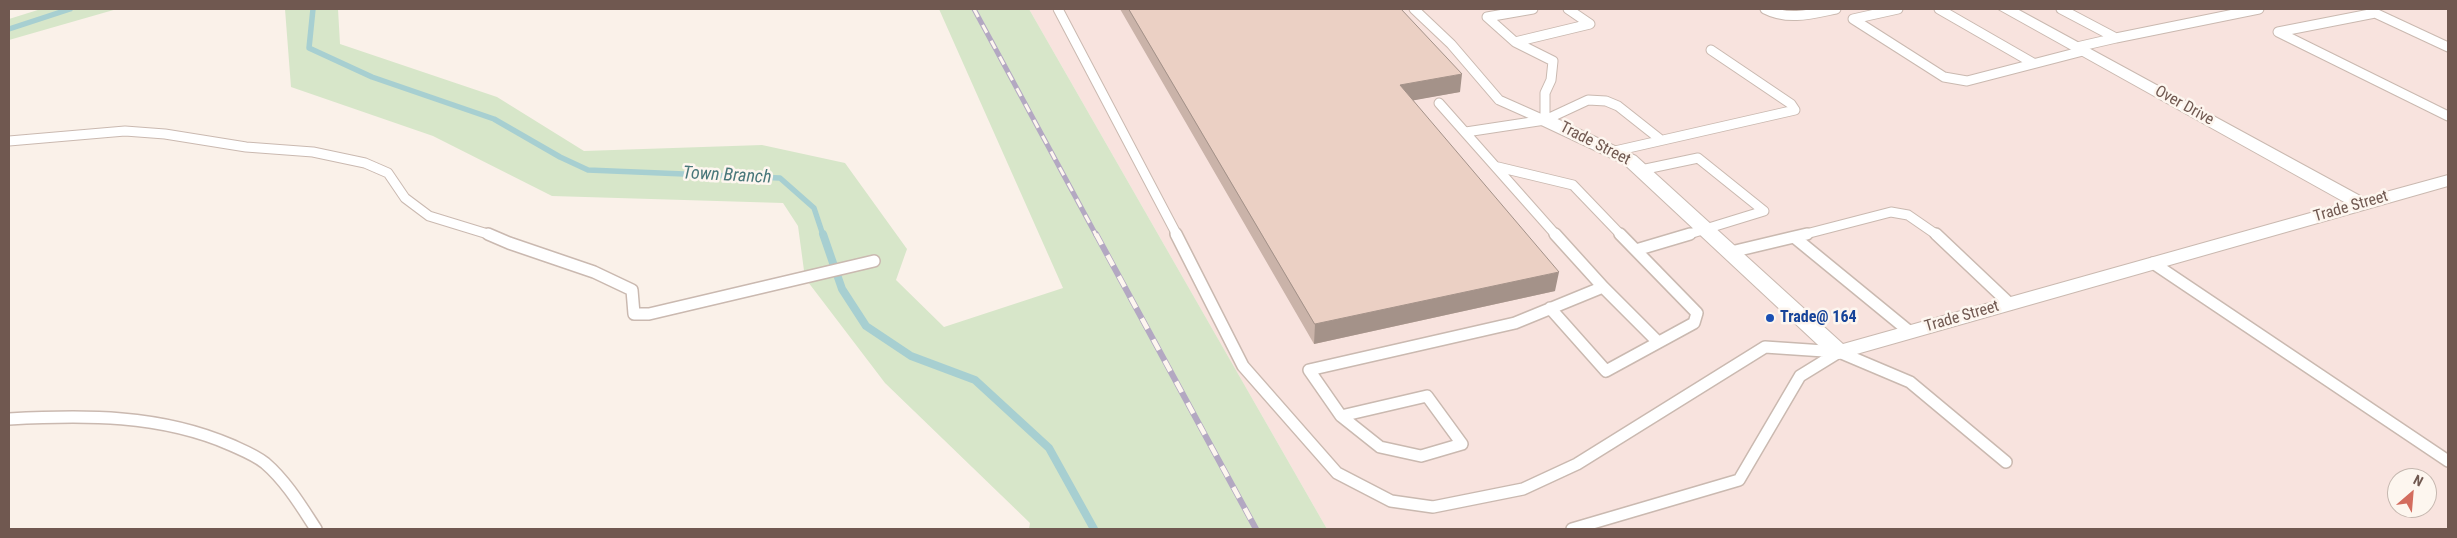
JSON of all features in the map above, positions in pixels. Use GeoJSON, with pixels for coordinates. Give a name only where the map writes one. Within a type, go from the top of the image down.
{"type":"FeatureCollection","features":[{"type":"Feature","properties":{"kind":"street","name":"Over Drive"},"geometry":{"type":"LineString","coordinates":[[2006,9],[2362,204]]}},
{"type":"Feature","properties":{"kind":"street","name":"Trade Street"},"geometry":{"type":"LineString","coordinates":[[1545,120],[1615,151],[1641,170],[1839,352],[2448,180]]}},
{"type":"Feature","properties":{"kind":"lane"},"geometry":{"type":"LineString","coordinates":[[1058,9],[1155,192],[1243,366],[1337,473],[1391,501],[1432,507],[1523,489],[1577,464],[1766,347],[1839,352],[1910,382],[2006,462]]}},
{"type":"Feature","properties":{"kind":"lane"},"geometry":{"type":"LineString","coordinates":[[1414,9],[1451,44],[1499,100],[1545,120]]}},
{"type":"Feature","properties":{"kind":"lane"},"geometry":{"type":"LineString","coordinates":[[1533,9],[1487,17],[1515,42],[1553,61],[1551,80],[1545,94],[1545,120]]}},
{"type":"Feature","properties":{"kind":"lane"},"geometry":{"type":"LineString","coordinates":[[1515,42],[1590,24],[1568,9]]}},
{"type":"Feature","properties":{"kind":"lane"},"geometry":{"type":"LineString","coordinates":[[1764,9],[1779,14],[1799,16],[1836,9]]}},
{"type":"Feature","properties":{"kind":"lane"},"geometry":{"type":"LineString","coordinates":[[1898,9],[1853,19],[1944,78],[1967,81],[2116,38],[2259,9]]}},
{"type":"Feature","properties":{"kind":"lane"},"geometry":{"type":"LineString","coordinates":[[1939,9],[2033,63]]}},
{"type":"Feature","properties":{"kind":"lane"},"geometry":{"type":"LineString","coordinates":[[2061,9],[2116,38]]}},
{"type":"Feature","properties":{"kind":"lane"},"geometry":{"type":"LineString","coordinates":[[2448,47],[2374,13],[2278,32],[2448,116]]}},
{"type":"Feature","properties":{"kind":"lane"},"geometry":{"type":"LineString","coordinates":[[1615,151],[1795,110],[1791,104],[1711,50]]}},
{"type":"Feature","properties":{"kind":"lane"},"geometry":{"type":"LineString","coordinates":[[1466,132],[1545,120],[1588,100],[1606,100],[1618,106],[1660,140]]}},
{"type":"Feature","properties":{"kind":"lane"},"geometry":{"type":"LineString","coordinates":[[1439,104],[1498,167],[1604,287],[1658,342]]}},
{"type":"Feature","properties":{"kind":"lane"},"geometry":{"type":"LineString","coordinates":[[9,141],[124,131],[165,134],[246,147],[313,152],[365,163],[388,173],[405,198],[428,216],[480,231],[594,272],[632,290],[634,314],[649,314],[740,290],[804,278],[874,261]]}},
{"type":"Feature","properties":{"kind":"lane"},"geometry":{"type":"LineString","coordinates":[[1636,250],[1764,211],[1698,158],[1641,170]]}},
{"type":"Feature","properties":{"kind":"lane"},"geometry":{"type":"LineString","coordinates":[[1498,167],[1573,185],[1697,313],[1694,323],[1606,370],[1550,308]]}},
{"type":"Feature","properties":{"kind":"lane"},"geometry":{"type":"LineString","coordinates":[[1731,252],[1890,212],[1908,215],[1933,231],[2010,304]]}},
{"type":"Feature","properties":{"kind":"lane"},"geometry":{"type":"LineString","coordinates":[[1794,237],[1910,332]]}},
{"type":"Feature","properties":{"kind":"lane"},"geometry":{"type":"LineString","coordinates":[[2153,263],[2448,461]]}},
{"type":"Feature","properties":{"kind":"lane"},"geometry":{"type":"LineString","coordinates":[[1341,416],[1427,396],[1462,444],[1421,456],[1380,447],[1341,416],[1309,370],[1515,323],[1604,287]]}},
{"type":"Feature","properties":{"kind":"lane"},"geometry":{"type":"LineString","coordinates":[[1572,529],[1739,480],[1800,376],[1839,352]]}},
{"type":"Feature","properties":{"kind":"lane"},"geometry":{"type":"LineString","coordinates":[[9,419],[50,417],[128,419],[185,427],[217,437],[264,462],[300,505],[316,529]]}},
{"type":"Feature","properties":{"kind":"shaded area"},"geometry":{"type":"Polygon","coordinates":[[[1029,9],[2448,9],[2448,529],[1327,529],[1029,9]]]}},
{"type":"Feature","properties":{"kind":"green space"},"geometry":{"type":"Polygon","coordinates":[[[41,9],[117,9],[9,40],[9,19],[41,9]]]}},
{"type":"Feature","properties":{"kind":"green space"},"geometry":{"type":"Polygon","coordinates":[[[285,9],[338,9],[340,44],[497,97],[584,151],[762,145],[845,163],[907,249],[896,280],[944,327],[1063,288],[939,9],[1029,9],[1327,529],[1029,529],[1030,523],[885,383],[805,278],[798,226],[783,203],[552,196],[433,136],[291,87],[285,9]]]}},
{"type":"Feature","properties":{"kind":"building"},"geometry":{"type":"Polygon","coordinates":[[[1129,9],[1401,9],[1462,74],[1400,85],[1559,272],[1315,324],[1129,9]]]}},
{"type":"Feature","properties":{"kind":"waterway"},"geometry":{"type":"LineString","coordinates":[[9,29],[70,9]]}},
{"type":"Feature","properties":{"kind":"waterway","name":"Town Branch"},"geometry":{"type":"LineString","coordinates":[[313,9],[309,48],[372,77],[494,119],[560,157],[588,170],[780,178],[814,208],[823,235]]}},
{"type":"Feature","properties":{"kind":"waterway","name":"Town Branch"},"geometry":{"type":"LineString","coordinates":[[823,234],[842,289],[866,326],[911,356],[975,380],[1049,448],[1094,529]]}},
{"type":"Feature","properties":{"kind":"railway"},"geometry":{"type":"LineString","coordinates":[[974,9],[1096,235]]}},
{"type":"Feature","properties":{"kind":"railway"},"geometry":{"type":"LineString","coordinates":[[1096,234],[1256,529]]}},
{"type":"Feature","properties":{"kind":"place","name":"Trade@ 164"},"geometry":{"type":"Point","coordinates":[1770,318]}}]}
